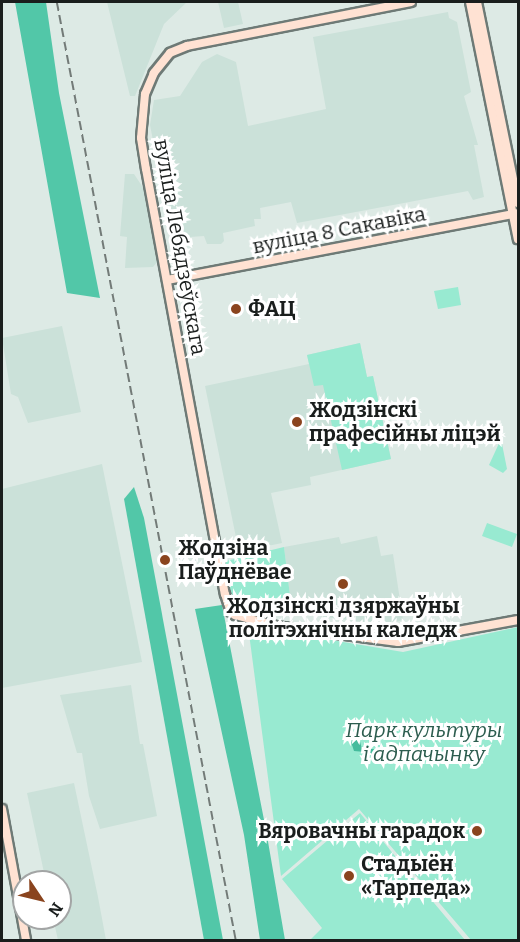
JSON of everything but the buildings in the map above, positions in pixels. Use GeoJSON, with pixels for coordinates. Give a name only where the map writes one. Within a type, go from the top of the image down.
{"type":"FeatureCollection","features":[{"type":"Feature","properties":{"kind":"main road","name":"вуліца Лебядзеўскага"},"geometry":{"type":"LineString","coordinates":[[411,2],[187,46],[165,58],[154,73],[145,94],[141,138],[228,607],[235,615],[276,626],[398,642],[519,620]]}},
{"type":"Feature","properties":{"kind":"main road"},"geometry":{"type":"LineString","coordinates":[[470,2],[519,202]]}},
{"type":"Feature","properties":{"kind":"main road"},"geometry":{"type":"LineString","coordinates":[[477,2],[519,239]]}},
{"type":"Feature","properties":{"kind":"main road","name":"вуліца 8 Сакавіка"},"geometry":{"type":"LineString","coordinates":[[167,280],[516,214]]}},
{"type":"Feature","properties":{"kind":"main road"},"geometry":{"type":"LineString","coordinates":[[2,809],[26,940]]}},
{"type":"Feature","properties":{"kind":"shaded area"},"geometry":{"type":"Polygon","coordinates":[[[15,2],[46,2],[59,93],[100,298],[67,293],[15,2]]]}},
{"type":"Feature","properties":{"kind":"shaded area"},"geometry":{"type":"Polygon","coordinates":[[[107,2],[187,2],[164,24],[135,96],[130,96],[107,2]]]}},
{"type":"Feature","properties":{"kind":"shaded area"},"geometry":{"type":"Polygon","coordinates":[[[218,2],[238,2],[243,24],[224,28],[218,2]]]}},
{"type":"Feature","properties":{"kind":"shaded area"},"geometry":{"type":"Polygon","coordinates":[[[448,12],[449,18],[457,22],[471,92],[464,96],[478,145],[474,145],[484,197],[473,200],[468,191],[297,223],[291,202],[260,208],[261,219],[254,219],[255,226],[223,233],[224,241],[221,244],[207,244],[204,236],[190,237],[190,235],[172,238],[150,125],[154,100],[180,96],[202,62],[217,54],[236,62],[248,126],[326,109],[313,37],[448,12]]]}},
{"type":"Feature","properties":{"kind":"shaded area"},"geometry":{"type":"Polygon","coordinates":[[[125,174],[134,174],[146,192],[159,260],[153,267],[125,268],[127,237],[120,236],[125,174]]]}},
{"type":"Feature","properties":{"kind":"shaded area"},"geometry":{"type":"Polygon","coordinates":[[[62,326],[81,412],[28,423],[18,397],[11,394],[2,338],[62,326]]]}},
{"type":"Feature","properties":{"kind":"shaded area","name":"Жодзінскі прафесійны ліцэй"},"geometry":{"type":"Polygon","coordinates":[[[360,343],[367,377],[373,376],[391,459],[310,477],[311,485],[271,493],[282,543],[239,552],[205,386],[309,364],[307,355],[360,343]]]}},
{"type":"Feature","properties":{"kind":"shaded area"},"geometry":{"type":"Polygon","coordinates":[[[102,464],[142,662],[2,688],[2,489],[102,464]]]}},
{"type":"Feature","properties":{"kind":"shaded area"},"geometry":{"type":"Polygon","coordinates":[[[134,487],[144,518],[223,940],[204,940],[124,499],[134,487]]]}},
{"type":"Feature","properties":{"kind":"shaded area","name":"Жодзінскі дзяржаўны політэхнічны каледж"},"geometry":{"type":"Polygon","coordinates":[[[377,536],[381,556],[393,554],[403,620],[384,625],[292,612],[284,547],[339,537],[341,544],[377,536]]]}},
{"type":"Feature","properties":{"kind":"shaded area"},"geometry":{"type":"Polygon","coordinates":[[[222,605],[285,940],[260,940],[244,835],[195,609],[222,605]]]}},
{"type":"Feature","properties":{"kind":"shaded area"},"geometry":{"type":"Polygon","coordinates":[[[131,685],[140,744],[143,744],[157,816],[100,829],[89,796],[82,753],[77,753],[60,695],[131,685]]]}},
{"type":"Feature","properties":{"kind":"shaded area"},"geometry":{"type":"Polygon","coordinates":[[[354,736],[359,738],[362,749],[377,749],[375,756],[367,756],[365,752],[354,751],[350,739],[354,736]]]}},
{"type":"Feature","properties":{"kind":"shaded area"},"geometry":{"type":"Polygon","coordinates":[[[74,783],[106,940],[58,940],[56,930],[72,930],[72,870],[43,870],[27,793],[74,783]]]}},
{"type":"Feature","properties":{"kind":"green space"},"geometry":{"type":"Polygon","coordinates":[[[458,287],[461,305],[438,309],[434,291],[458,287]]]}},
{"type":"Feature","properties":{"kind":"green space"},"geometry":{"type":"Polygon","coordinates":[[[360,343],[367,377],[373,376],[391,459],[342,470],[323,385],[314,386],[307,355],[360,343]]]}},
{"type":"Feature","properties":{"kind":"green space"},"geometry":{"type":"Polygon","coordinates":[[[501,439],[507,469],[503,473],[489,465],[501,439]]]}},
{"type":"Feature","properties":{"kind":"green space"},"geometry":{"type":"Polygon","coordinates":[[[487,523],[517,534],[512,547],[482,536],[487,523]]]}},
{"type":"Feature","properties":{"kind":"green space"},"geometry":{"type":"Polygon","coordinates":[[[284,547],[292,612],[240,614],[229,605],[222,565],[226,561],[284,547]]]}},
{"type":"Feature","properties":{"kind":"green space","name":"Парк культуры і адпачынку"},"geometry":{"type":"Polygon","coordinates":[[[248,626],[403,652],[518,627],[518,940],[471,940],[359,809],[281,876],[248,626]]]}},
{"type":"Feature","properties":{"kind":"green space","name":"Стадыён «Тарпеда»"},"geometry":{"type":"Polygon","coordinates":[[[360,813],[465,940],[310,940],[322,928],[282,879],[360,813]]]}},
{"type":"Feature","properties":{"kind":"railway"},"geometry":{"type":"LineString","coordinates":[[57,2],[236,940]]}},
{"type":"Feature","properties":{"kind":"place","name":"ФАЦ"},"geometry":{"type":"Point","coordinates":[236,309]}},
{"type":"Feature","properties":{"kind":"place","name":"Жодзінскі прафесійны ліцэй"},"geometry":{"type":"Point","coordinates":[297,422]}},
{"type":"Feature","properties":{"kind":"place","name":"Жодзіна Паўднёвае"},"geometry":{"type":"Point","coordinates":[165,560]}},
{"type":"Feature","properties":{"kind":"place","name":"Жодзінскі дзяржаўны політэхнічны каледж"},"geometry":{"type":"Point","coordinates":[343,584]}},
{"type":"Feature","properties":{"kind":"place","name":"Вяровачны гарадок"},"geometry":{"type":"Point","coordinates":[477,831]}},
{"type":"Feature","properties":{"kind":"place","name":"Стадыён «Тарпеда»"},"geometry":{"type":"Point","coordinates":[349,876]}}]}
